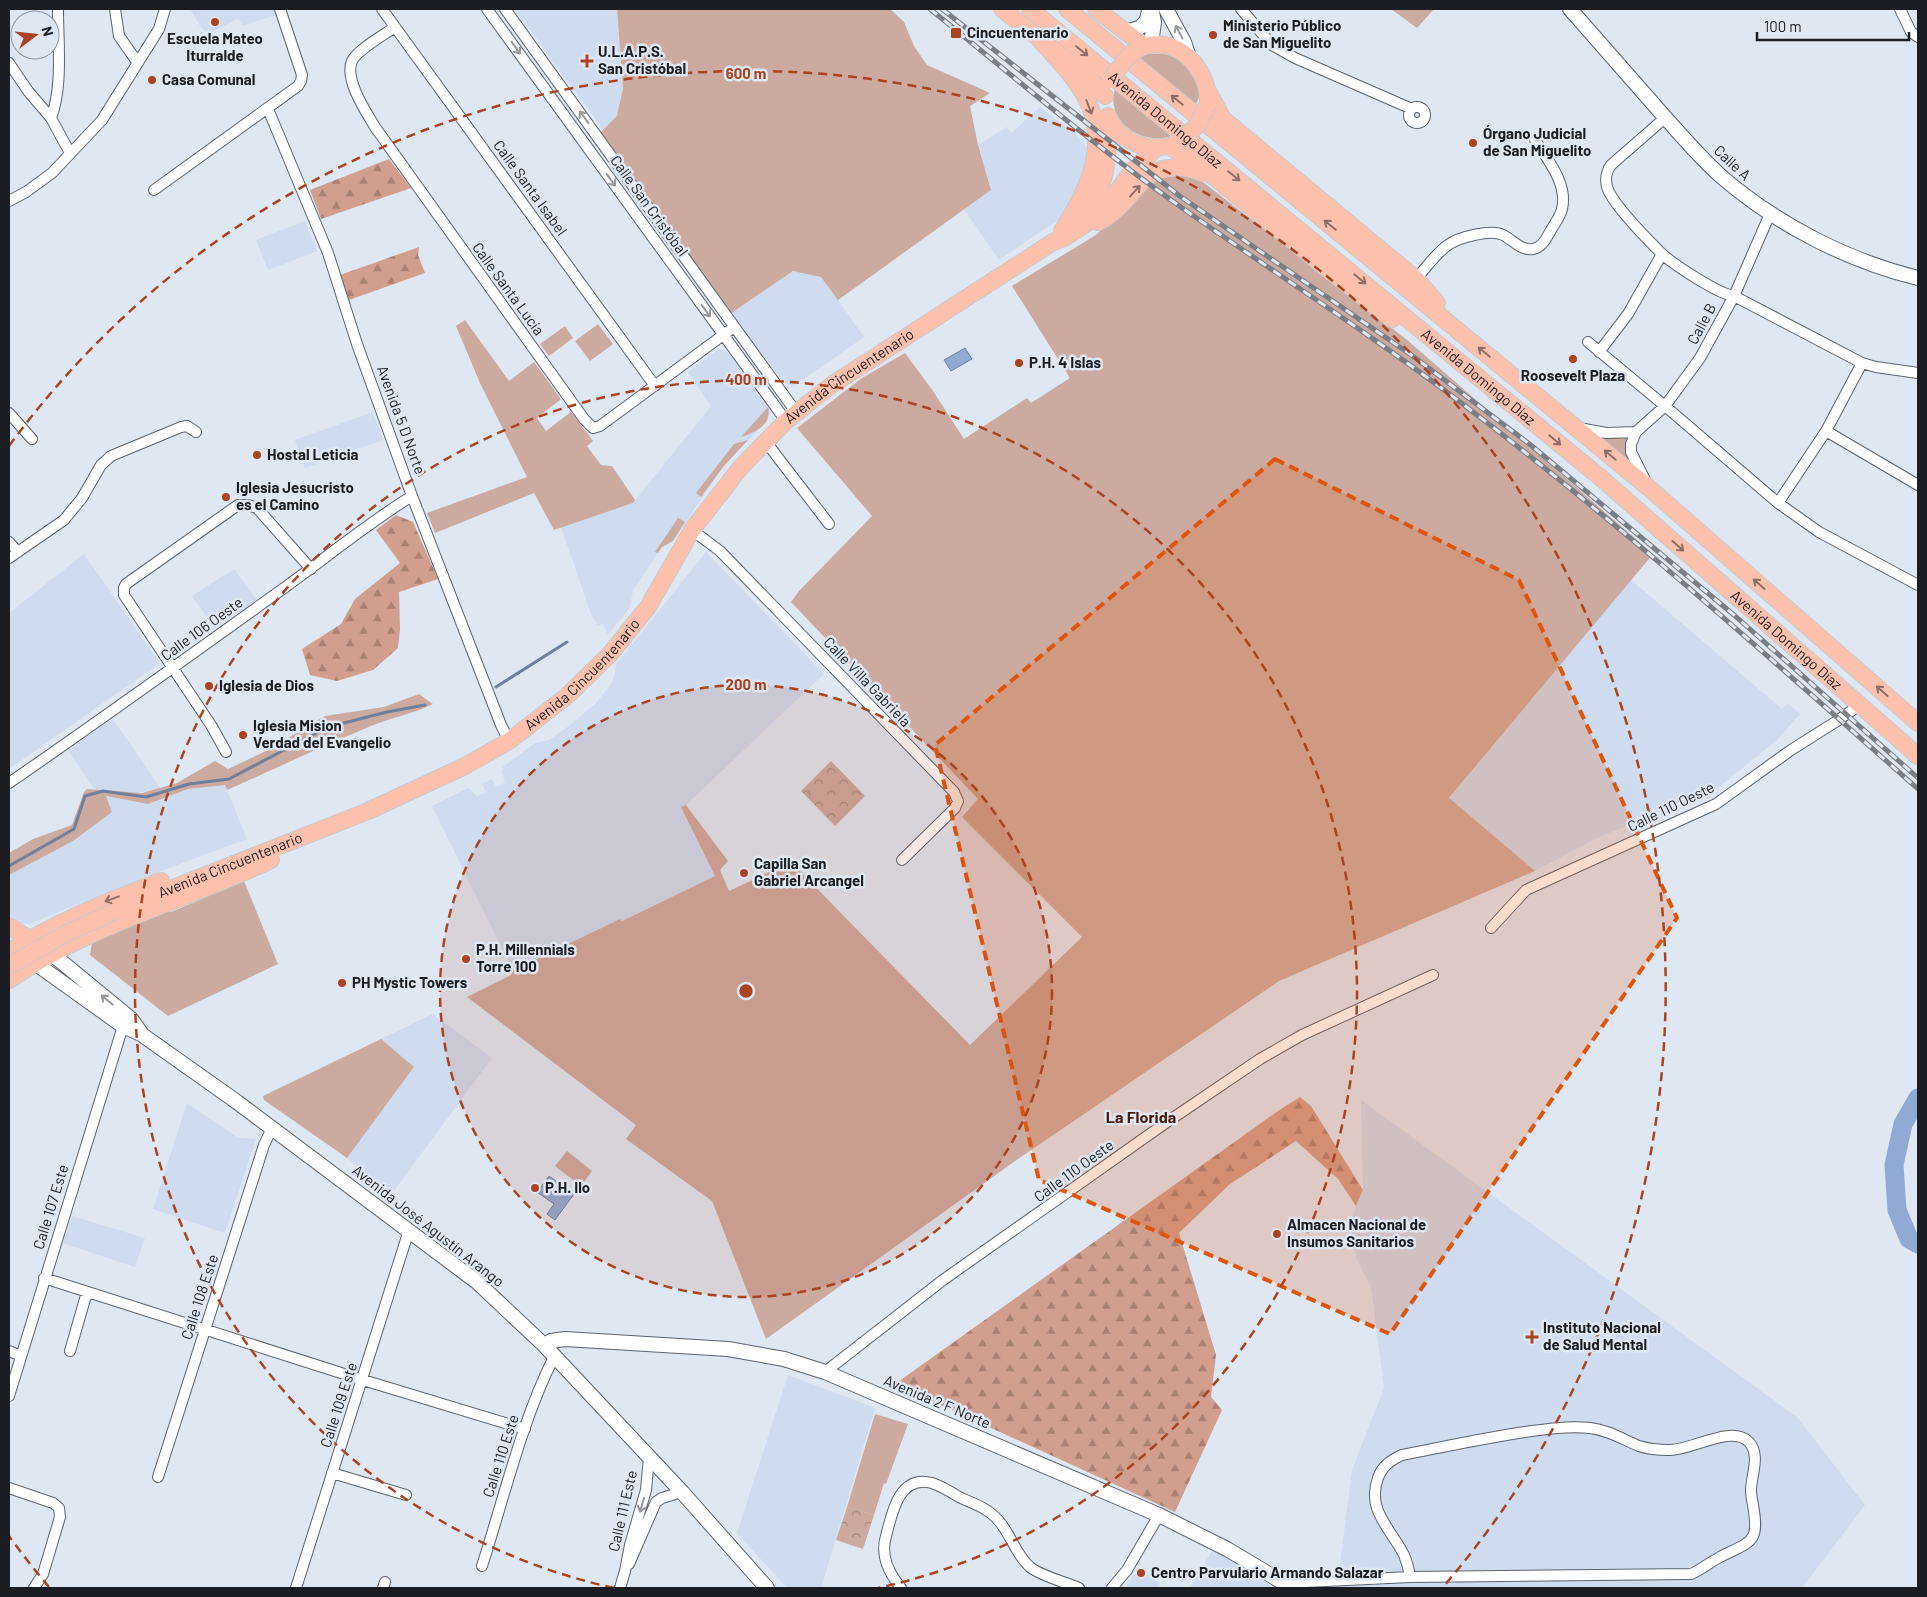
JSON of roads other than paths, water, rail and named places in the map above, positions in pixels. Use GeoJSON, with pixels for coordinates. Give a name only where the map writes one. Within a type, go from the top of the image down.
{"type":"FeatureCollection","features":[{"type":"Feature","properties":{"kind":"main road"},"geometry":{"type":"LineString","coordinates":[[1002,9],[1089,78],[1104,96]]}},
{"type":"Feature","properties":{"kind":"main road","name":"Avenida Domingo Díaz"},"geometry":{"type":"LineString","coordinates":[[1030,9],[1601,478],[1918,756]]}},
{"type":"Feature","properties":{"kind":"main road","name":"Avenida Domingo Díaz"},"geometry":{"type":"LineString","coordinates":[[1067,9],[1649,488],[1918,723]]}},
{"type":"Feature","properties":{"kind":"main road"},"geometry":{"type":"LineString","coordinates":[[1096,9],[1144,46],[1168,47],[1189,57],[1198,66],[1204,77],[1208,98],[1223,119],[1416,279],[1462,334]]}},
{"type":"Feature","properties":{"kind":"main road"},"geometry":{"type":"LineString","coordinates":[[1040,40],[1083,93],[1092,114],[1095,130],[1094,166],[1089,182],[1061,237]]}},
{"type":"Feature","properties":{"kind":"main road"},"geometry":{"type":"LineString","coordinates":[[1144,46],[1126,58],[1110,80],[1104,96],[1109,119],[1118,131],[1129,140],[1142,146],[1167,145],[1197,126],[1208,98]]}},
{"type":"Feature","properties":{"kind":"main road","name":"Avenida Cincuentenario"},"geometry":{"type":"LineString","coordinates":[[1061,237],[1088,210],[1100,192],[1108,156],[1109,119]]}},
{"type":"Feature","properties":{"kind":"main road"},"geometry":{"type":"LineString","coordinates":[[1167,145],[1198,164],[1437,354],[1491,386]]}},
{"type":"Feature","properties":{"kind":"main road","name":"Avenida Cincuentenario"},"geometry":{"type":"LineString","coordinates":[[9,966],[61,936],[115,911],[411,792],[465,766],[509,741],[567,696],[610,654],[648,607],[692,530],[740,467],[791,417],[833,384],[884,349],[1098,212],[1113,197],[1132,171],[1167,145]]}},
{"type":"Feature","properties":{"kind":"main road"},"geometry":{"type":"LineString","coordinates":[[1061,237],[1106,218],[1119,208],[1148,176],[1166,169],[1183,167],[1220,182]]}},
{"type":"Feature","properties":{"kind":"main road"},"geometry":{"type":"LineString","coordinates":[[10,949],[104,902],[293,832],[324,828]]}},
{"type":"Feature","properties":{"kind":"main road"},"geometry":{"type":"LineString","coordinates":[[9,980],[52,954],[93,933],[234,877],[299,847],[324,828]]}},
{"type":"Feature","properties":{"kind":"main road"},"geometry":{"type":"LineString","coordinates":[[9,926],[52,954]]}},
{"type":"Feature","properties":{"kind":"main road"},"geometry":{"type":"LineString","coordinates":[[10,949],[35,964]]}},
{"type":"Feature","properties":{"kind":"street"},"geometry":{"type":"LineString","coordinates":[[51,118],[56,105],[58,87],[58,9]]}},
{"type":"Feature","properties":{"kind":"street"},"geometry":{"type":"LineString","coordinates":[[115,9],[119,36],[138,63]]}},
{"type":"Feature","properties":{"kind":"street"},"geometry":{"type":"LineString","coordinates":[[9,201],[26,192],[52,173],[102,120],[159,28],[165,9]]}},
{"type":"Feature","properties":{"kind":"street"},"geometry":{"type":"LineString","coordinates":[[154,190],[298,86],[302,75],[280,9]]}},
{"type":"Feature","properties":{"kind":"street","name":"Calle Santa Isabel"},"geometry":{"type":"LineString","coordinates":[[382,9],[655,386]]}},
{"type":"Feature","properties":{"kind":"street","name":"Calle San Cristóbal"},"geometry":{"type":"LineString","coordinates":[[487,9],[723,334],[791,417]]}},
{"type":"Feature","properties":{"kind":"street","name":"Calle San Cristóbal"},"geometry":{"type":"LineString","coordinates":[[505,9],[734,327],[791,417]]}},
{"type":"Feature","properties":{"kind":"street"},"geometry":{"type":"LineString","coordinates":[[1125,31],[1143,26],[1147,21],[1150,9]]}},
{"type":"Feature","properties":{"kind":"street"},"geometry":{"type":"LineString","coordinates":[[1144,46],[1154,22],[1150,9]]}},
{"type":"Feature","properties":{"kind":"street"},"geometry":{"type":"LineString","coordinates":[[1166,9],[1184,42],[1189,57]]}},
{"type":"Feature","properties":{"kind":"street"},"geometry":{"type":"LineString","coordinates":[[1241,9],[1272,45],[1295,58],[1412,109]]}},
{"type":"Feature","properties":{"kind":"street","name":"Calle A"},"geometry":{"type":"LineString","coordinates":[[1570,9],[1722,177],[1770,214],[1839,250],[1873,264],[1918,278]]}},
{"type":"Feature","properties":{"kind":"street"},"geometry":{"type":"LineString","coordinates":[[1900,9],[1912,32],[1918,37]]}},
{"type":"Feature","properties":{"kind":"street","name":"Calle Santa Lucía"},"geometry":{"type":"LineString","coordinates":[[395,26],[358,54],[352,62],[350,70],[352,81],[361,104],[375,127],[572,404],[593,428],[600,426],[734,327]]}},
{"type":"Feature","properties":{"kind":"street"},"geometry":{"type":"LineString","coordinates":[[9,63],[28,91],[51,118],[70,153]]}},
{"type":"Feature","properties":{"kind":"street","name":"Avenida 5 D Norte"},"geometry":{"type":"LineString","coordinates":[[268,109],[328,253],[357,344],[412,496],[501,725],[509,741]]}},
{"type":"Feature","properties":{"kind":"street"},"geometry":{"type":"LineString","coordinates":[[1666,117],[1610,165],[1606,171],[1606,185],[1612,199],[1662,254],[1720,292],[1734,296],[1862,363],[1918,373]]}},
{"type":"Feature","properties":{"kind":"street"},"geometry":{"type":"LineString","coordinates":[[1416,279],[1447,246],[1482,234],[1494,232],[1500,234],[1528,250],[1541,245],[1562,210],[1562,194],[1559,179],[1535,140]]}},
{"type":"Feature","properties":{"kind":"street","name":"Calle B"},"geometry":{"type":"LineString","coordinates":[[1636,432],[1665,406],[1700,358],[1734,296],[1770,214]]}},
{"type":"Feature","properties":{"kind":"street"},"geometry":{"type":"LineString","coordinates":[[1599,352],[1628,314],[1662,254]]}},
{"type":"Feature","properties":{"kind":"street"},"geometry":{"type":"LineString","coordinates":[[1588,342],[1778,503],[1819,532],[1918,585]]}},
{"type":"Feature","properties":{"kind":"street"},"geometry":{"type":"LineString","coordinates":[[1778,503],[1826,431],[1862,363]]}},
{"type":"Feature","properties":{"kind":"street"},"geometry":{"type":"LineString","coordinates":[[9,413],[32,439]]}},
{"type":"Feature","properties":{"kind":"street"},"geometry":{"type":"LineString","coordinates":[[9,542],[13,555],[64,520],[75,508],[101,465],[111,456],[181,427],[187,426],[196,432]]}},
{"type":"Feature","properties":{"kind":"street"},"geometry":{"type":"LineString","coordinates":[[1576,428],[1606,433],[1636,432],[1631,444],[1631,452],[1633,460],[1649,488]]}},
{"type":"Feature","properties":{"kind":"street"},"geometry":{"type":"LineString","coordinates":[[1826,431],[1918,485]]}},
{"type":"Feature","properties":{"kind":"street"},"geometry":{"type":"LineString","coordinates":[[766,442],[829,524]]}},
{"type":"Feature","properties":{"kind":"street","name":"Calle 106 Oeste"},"geometry":{"type":"LineString","coordinates":[[9,784],[311,569],[391,508],[412,496]]}},
{"type":"Feature","properties":{"kind":"street"},"geometry":{"type":"LineString","coordinates":[[226,752],[211,725],[124,595],[124,588],[126,584],[238,505],[258,508],[311,569]]}},
{"type":"Feature","properties":{"kind":"street","name":"Calle Villa Gabriela"},"geometry":{"type":"LineString","coordinates":[[692,530],[720,551],[954,792],[958,801],[955,808],[902,860]]}},
{"type":"Feature","properties":{"kind":"street","name":"Calle 110 Oeste"},"geometry":{"type":"LineString","coordinates":[[1491,928],[1526,890],[1716,804],[1791,750],[1860,704]]}},
{"type":"Feature","properties":{"kind":"street","name":"Avenida José Agustín Arango"},"geometry":{"type":"LineString","coordinates":[[52,954],[131,1019],[141,1034]]}},
{"type":"Feature","properties":{"kind":"street","name":"Avenida José Agustín Arango"},"geometry":{"type":"LineString","coordinates":[[35,964],[123,1026],[141,1034],[272,1128],[477,1282],[544,1345],[682,1492],[766,1588]]}},
{"type":"Feature","properties":{"kind":"street","name":"Calle 110 Oeste"},"geometry":{"type":"LineString","coordinates":[[825,1372],[943,1280],[1167,1122],[1260,1059],[1302,1035],[1434,975]]}},
{"type":"Feature","properties":{"kind":"street","name":"Calle 107 Este"},"geometry":{"type":"LineString","coordinates":[[9,1396],[123,1026]]}},
{"type":"Feature","properties":{"kind":"street","name":"Calle 108 Este"},"geometry":{"type":"LineString","coordinates":[[158,1477],[264,1145],[272,1128]]}},
{"type":"Feature","properties":{"kind":"street","name":"Calle 109 Este"},"geometry":{"type":"LineString","coordinates":[[296,1588],[409,1230]]}},
{"type":"Feature","properties":{"kind":"street"},"geometry":{"type":"LineString","coordinates":[[44,1278],[363,1380],[525,1429]]}},
{"type":"Feature","properties":{"kind":"street"},"geometry":{"type":"LineString","coordinates":[[70,1351],[87,1292]]}},
{"type":"Feature","properties":{"kind":"street","name":"Avenida 2 F Norte"},"geometry":{"type":"LineString","coordinates":[[544,1345],[551,1341],[565,1338],[728,1349],[784,1359],[825,1372],[1159,1515],[1228,1549],[1291,1588]]}},
{"type":"Feature","properties":{"kind":"street"},"geometry":{"type":"LineString","coordinates":[[9,1351],[21,1356]]}},
{"type":"Feature","properties":{"kind":"street","name":"Calle 110 Este"},"geometry":{"type":"LineString","coordinates":[[482,1566],[525,1429],[538,1392],[554,1356]]}},
{"type":"Feature","properties":{"kind":"street"},"geometry":{"type":"LineString","coordinates":[[1291,1588],[1295,1584],[1305,1582],[1410,1578],[1691,1574],[1718,1557],[1743,1547],[1751,1541],[1755,1534],[1756,1523],[1751,1489],[1754,1452],[1750,1443],[1740,1437],[1726,1436],[1671,1450],[1640,1446],[1606,1430],[1565,1427],[1502,1435],[1402,1455],[1389,1460],[1379,1473],[1374,1486],[1374,1500],[1377,1513],[1403,1554],[1408,1565],[1410,1578]]}},
{"type":"Feature","properties":{"kind":"street","name":"Calle 111 Este"},"geometry":{"type":"LineString","coordinates":[[620,1588],[646,1490],[649,1457]]}},
{"type":"Feature","properties":{"kind":"street"},"geometry":{"type":"LineString","coordinates":[[332,1473],[406,1495]]}},
{"type":"Feature","properties":{"kind":"street"},"geometry":{"type":"LineString","coordinates":[[901,1588],[887,1566],[884,1553],[885,1540],[896,1500],[911,1485],[921,1482],[932,1483],[988,1511],[998,1519],[1023,1560],[1033,1569],[1079,1588]]}},
{"type":"Feature","properties":{"kind":"street"},"geometry":{"type":"LineString","coordinates":[[9,1488],[53,1503],[59,1508],[60,1517],[43,1574],[34,1588]]}},
{"type":"Feature","properties":{"kind":"street","name":"Calle 111 Este"},"geometry":{"type":"LineString","coordinates":[[625,1571],[637,1549],[656,1502],[662,1498],[682,1492]]}},
{"type":"Feature","properties":{"kind":"street"},"geometry":{"type":"LineString","coordinates":[[1112,1588],[1127,1570],[1159,1515]]}},
{"type":"Feature","properties":{"kind":"water"},"geometry":{"type":"Polygon","coordinates":[[[965,348],[972,359],[951,371],[944,360],[965,348]]]}},
{"type":"Feature","properties":{"kind":"water"},"geometry":{"type":"Polygon","coordinates":[[[549,1176],[574,1194],[555,1220],[547,1214],[554,1204],[537,1192],[549,1176]]]}},
{"type":"Feature","properties":{"kind":"waterway"},"geometry":{"type":"LineString","coordinates":[[496,687],[567,642]]}},
{"type":"Feature","properties":{"kind":"waterway"},"geometry":{"type":"LineString","coordinates":[[9,866],[74,829],[85,796],[103,791],[146,797],[189,784],[229,779],[328,727],[387,712],[425,705]]}},
{"type":"Feature","properties":{"kind":"waterway"},"geometry":{"type":"LineString","coordinates":[[1918,1098],[1903,1124],[1894,1165],[1897,1210],[1909,1239],[1918,1244]]}},
{"type":"Feature","properties":{"kind":"railway"},"geometry":{"type":"LineString","coordinates":[[930,9],[1083,134],[1146,182],[1393,353],[1523,451],[1695,593],[1918,789]]}},
{"type":"Feature","properties":{"kind":"railway"},"geometry":{"type":"LineString","coordinates":[[942,9],[1181,197],[1410,354],[1532,446],[1734,615],[1918,778]]}},
{"type":"Feature","properties":{"kind":"place","name":"Escuela Mateo Iturralde"},"geometry":{"type":"Point","coordinates":[215,22]}},
{"type":"Feature","properties":{"kind":"place","name":"Cincuentenario"},"geometry":{"type":"Point","coordinates":[956,33]}},
{"type":"Feature","properties":{"kind":"place","name":"Ministerio Público de San Miguelito"},"geometry":{"type":"Point","coordinates":[1213,35]}},
{"type":"Feature","properties":{"kind":"place","name":"U.L.A.P.S. San Cristóbal"},"geometry":{"type":"Point","coordinates":[587,61]}},
{"type":"Feature","properties":{"kind":"place","name":"Casa Comunal"},"geometry":{"type":"Point","coordinates":[152,80]}},
{"type":"Feature","properties":{"kind":"place","name":"Órgano Judicial de San Miguelito"},"geometry":{"type":"Point","coordinates":[1473,143]}},
{"type":"Feature","properties":{"kind":"place","name":"Roosevelt Plaza"},"geometry":{"type":"Point","coordinates":[1573,359]}},
{"type":"Feature","properties":{"kind":"place","name":"P.H. 4 Islas"},"geometry":{"type":"Point","coordinates":[1019,363]}},
{"type":"Feature","properties":{"kind":"place","name":"Hostal Leticia"},"geometry":{"type":"Point","coordinates":[257,455]}},
{"type":"Feature","properties":{"kind":"place","name":"Iglesia Jesucristo es el Camino"},"geometry":{"type":"Point","coordinates":[226,497]}},
{"type":"Feature","properties":{"kind":"place","name":"Iglesia de Dios"},"geometry":{"type":"Point","coordinates":[209,686]}},
{"type":"Feature","properties":{"kind":"place","name":"Iglesia Mision Verdad del Evangelio"},"geometry":{"type":"Point","coordinates":[243,735]}},
{"type":"Feature","properties":{"kind":"place","name":"Capilla San Gabriel Arcangel"},"geometry":{"type":"Point","coordinates":[744,873]}},
{"type":"Feature","properties":{"kind":"place","name":"P.H. Millennials Torre 100"},"geometry":{"type":"Point","coordinates":[466,959]}},
{"type":"Feature","properties":{"kind":"place","name":"PH Mystic Towers"},"geometry":{"type":"Point","coordinates":[342,983]}},
{"type":"Feature","properties":{"kind":"place","name":"P.H. Ilo"},"geometry":{"type":"Point","coordinates":[535,1188]}},
{"type":"Feature","properties":{"kind":"place","name":"Almacen Nacional de Insumos Sanitarios"},"geometry":{"type":"Point","coordinates":[1277,1234]}},
{"type":"Feature","properties":{"kind":"place","name":"Instituto Nacional de Salud Mental"},"geometry":{"type":"Point","coordinates":[1532,1337]}},
{"type":"Feature","properties":{"kind":"place","name":"Centro Parvulario Armando Salazar"},"geometry":{"type":"Point","coordinates":[1141,1573]}},
{"type":"Feature","properties":{"kind":"district","name":"La Florida"},"geometry":{"type":"Point","coordinates":[1141,1117]}}]}
